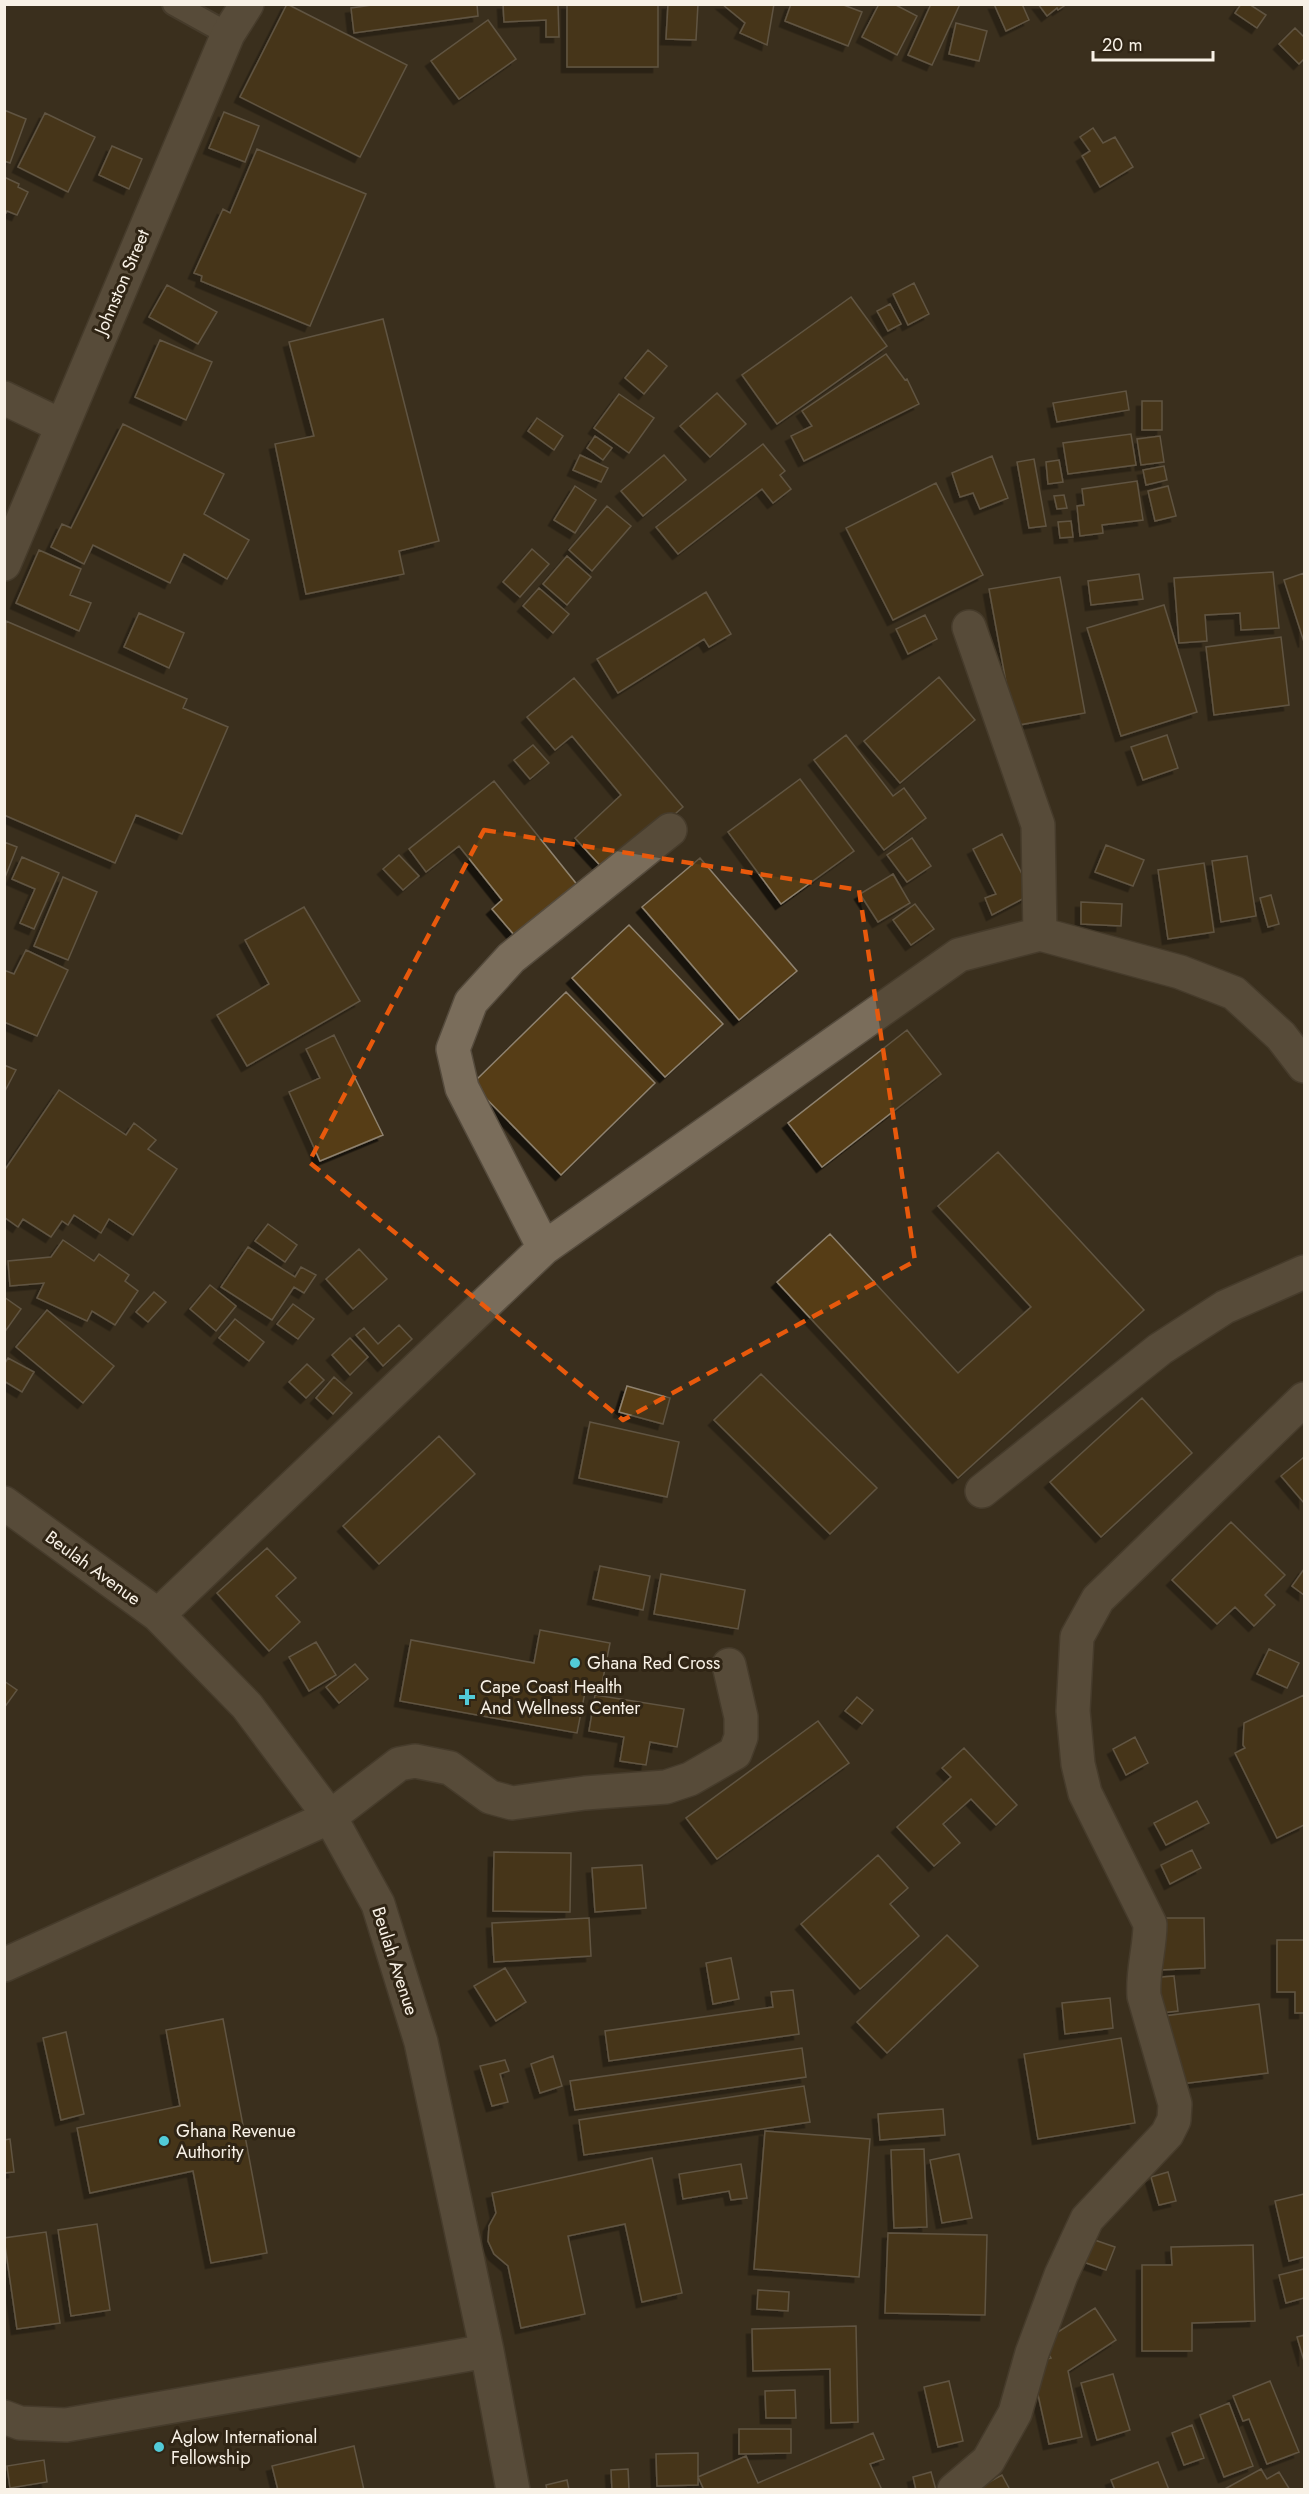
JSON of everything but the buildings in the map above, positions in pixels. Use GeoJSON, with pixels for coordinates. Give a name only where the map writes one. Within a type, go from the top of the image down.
{"type":"FeatureCollection","features":[{"type":"Feature","properties":{"kind":"street","name":"Johnston Street"},"geometry":{"type":"LineString","coordinates":[[4,564],[228,34],[247,4]]}},
{"type":"Feature","properties":{"kind":"street"},"geometry":{"type":"LineString","coordinates":[[4,398],[62,426]]}},
{"type":"Feature","properties":{"kind":"street"},"geometry":{"type":"LineString","coordinates":[[969,627],[1038,825],[1040,934]]}},
{"type":"Feature","properties":{"kind":"street"},"geometry":{"type":"LineString","coordinates":[[544,1248],[462,1088],[453,1049],[471,1002],[511,958],[670,830]]}},
{"type":"Feature","properties":{"kind":"street"},"geometry":{"type":"LineString","coordinates":[[158,1615],[544,1248],[959,955],[1040,934],[1180,972],[1234,993],[1281,1036],[1305,1066]]}},
{"type":"Feature","properties":{"kind":"street"},"geometry":{"type":"LineString","coordinates":[[982,1491],[1160,1349],[1225,1307],[1305,1272]]}},
{"type":"Feature","properties":{"kind":"street"},"geometry":{"type":"LineString","coordinates":[[954,2490],[988,2461],[1015,2414],[1032,2353],[1060,2275],[1087,2218],[1167,2134],[1174,2120],[1175,2104],[1143,1996],[1142,1978],[1150,1943],[1150,1924],[1085,1793],[1078,1764],[1072,1711],[1077,1637],[1098,1599],[1305,1399]]}},
{"type":"Feature","properties":{"kind":"street","name":"Beulah Avenue"},"geometry":{"type":"LineString","coordinates":[[4,1503],[158,1615],[247,1706],[330,1817],[378,1904],[421,2042],[487,2351],[513,2490]]}},
{"type":"Feature","properties":{"kind":"street"},"geometry":{"type":"LineString","coordinates":[[4,1965],[330,1817],[399,1764],[415,1761],[450,1768],[490,1797],[512,1803],[585,1793],[666,1787],[690,1779],[735,1753],[741,1737],[741,1717],[729,1665]]}},
{"type":"Feature","properties":{"kind":"street"},"geometry":{"type":"LineString","coordinates":[[4,2417],[20,2423],[66,2425],[487,2351]]}},
{"type":"Feature","properties":{"kind":"lane"},"geometry":{"type":"LineString","coordinates":[[174,4],[228,34]]}},
{"type":"Feature","properties":{"kind":"highlighted area"},"geometry":{"type":"Polygon","coordinates":[[[484,830],[859,890],[915,1261],[623,1420],[309,1162],[484,830]]]}},
{"type":"Feature","properties":{"kind":"place","name":"Ghana Red Cross"},"geometry":{"type":"Point","coordinates":[575,1663]}},
{"type":"Feature","properties":{"kind":"place","name":"Cape Coast Health And Wellness Center"},"geometry":{"type":"Point","coordinates":[467,1697]}},
{"type":"Feature","properties":{"kind":"place","name":"Ghana Revenue Authority"},"geometry":{"type":"Point","coordinates":[164,2141]}},
{"type":"Feature","properties":{"kind":"place","name":"Aglow International Fellowship"},"geometry":{"type":"Point","coordinates":[159,2447]}}]}
